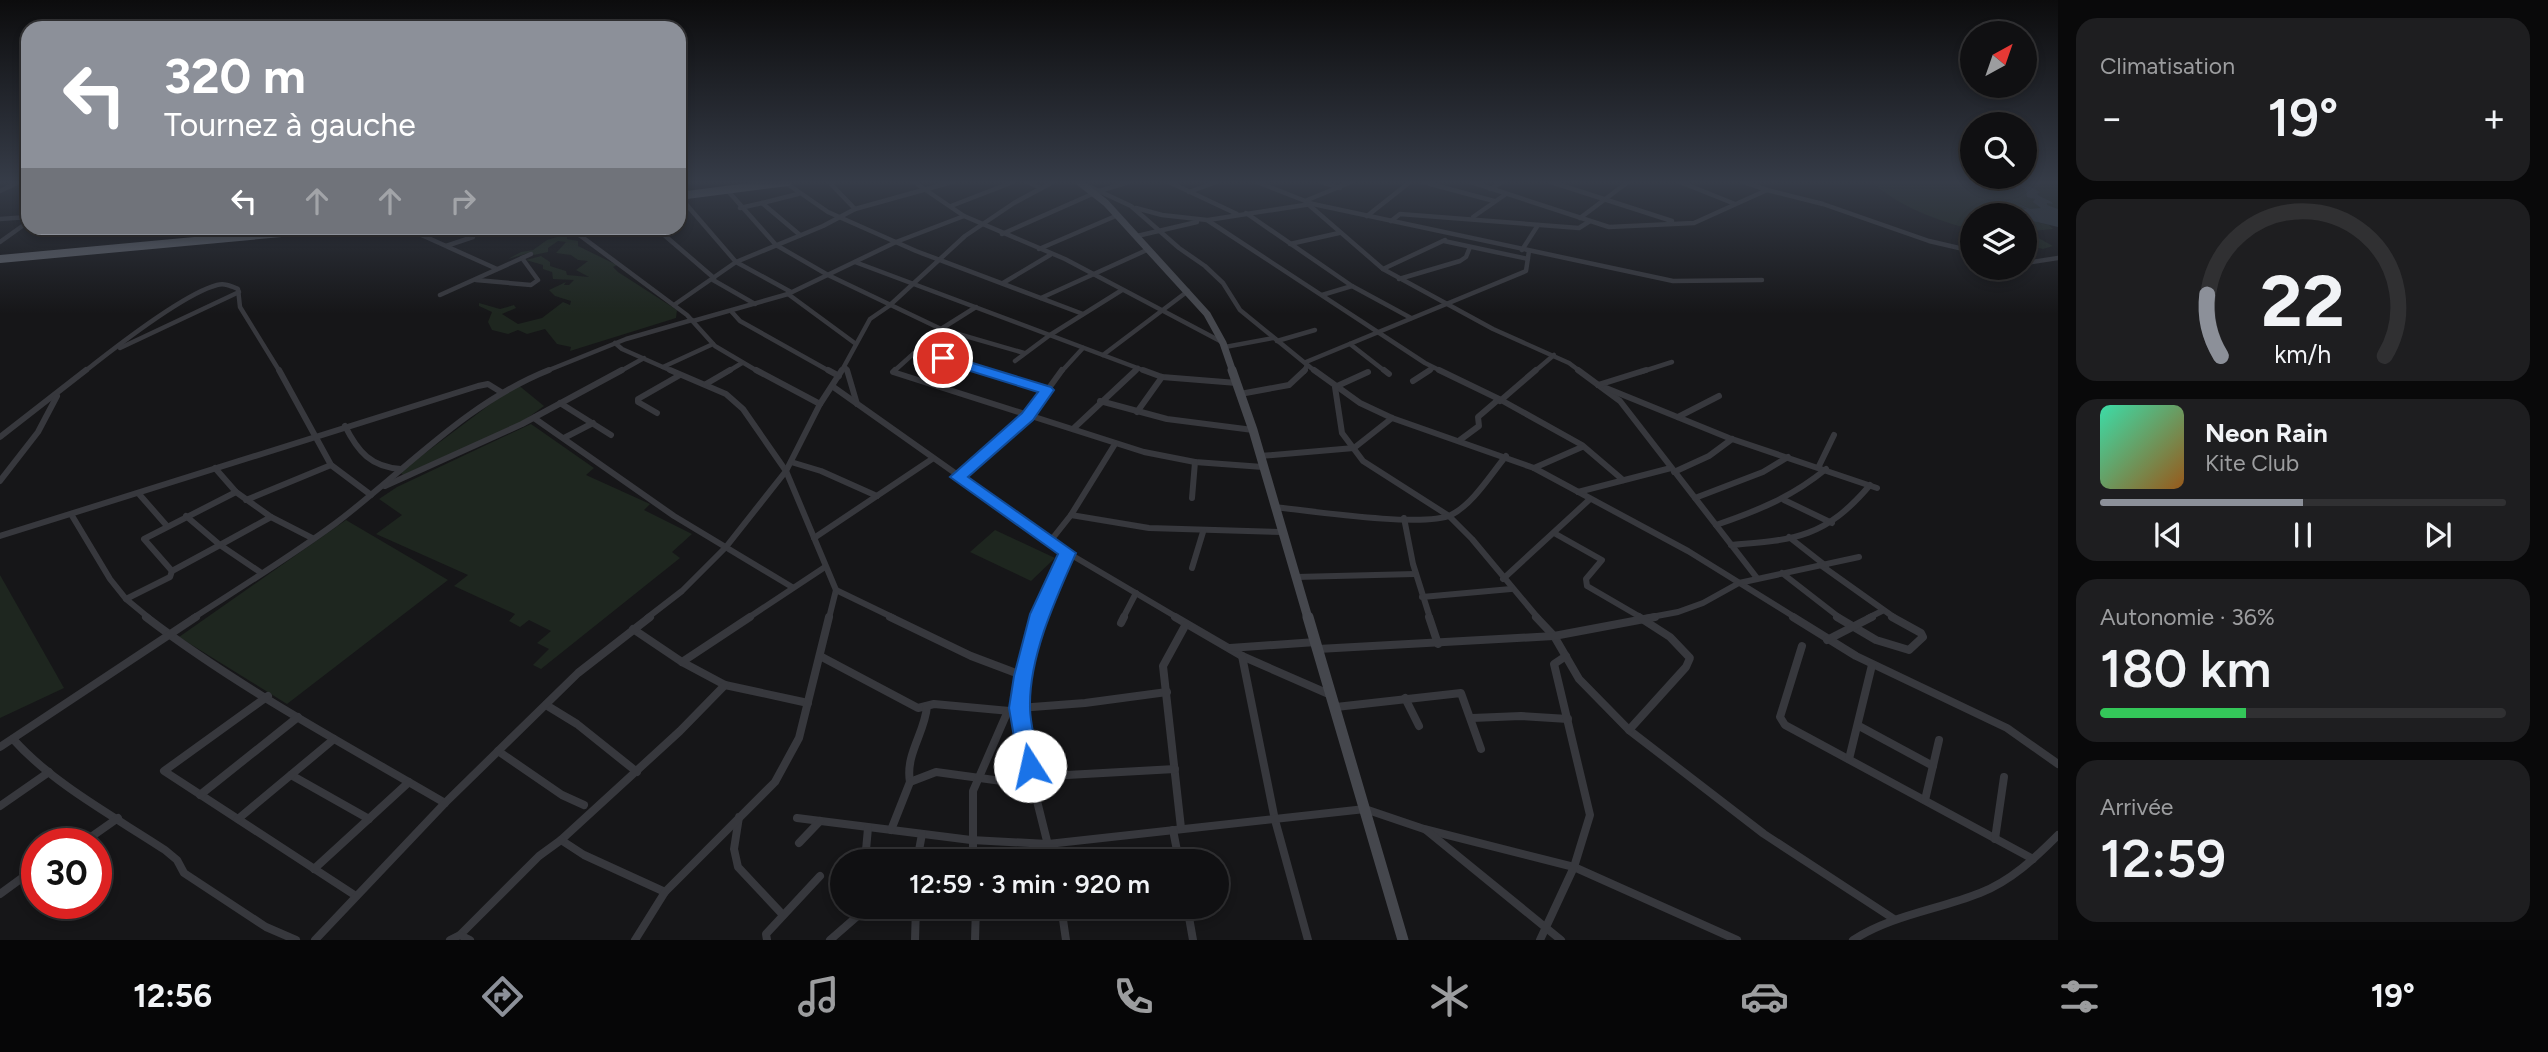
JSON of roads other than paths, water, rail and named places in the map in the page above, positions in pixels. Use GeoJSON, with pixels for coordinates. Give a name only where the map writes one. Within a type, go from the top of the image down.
{"type":"FeatureCollection","features":[{"type":"Feature","properties":{"kind":"highway"},"geometry":{"type":"LineString","coordinates":[[0,257],[237,235]]}},
{"type":"Feature","properties":{"kind":"highway"},"geometry":{"type":"LineString","coordinates":[[0,257],[255,235]]}},
{"type":"Feature","properties":{"kind":"main road"},"geometry":{"type":"LineString","coordinates":[[1128,226],[1207,314],[1224,345],[1253,430],[1403,940]]}},
{"type":"Feature","properties":{"kind":"street"},"geometry":{"type":"LineString","coordinates":[[705,226],[736,262],[789,293],[856,344]]}},
{"type":"Feature","properties":{"kind":"street"},"geometry":{"type":"LineString","coordinates":[[757,226],[776,245],[889,306],[941,329],[1024,354]]}},
{"type":"Feature","properties":{"kind":"street"},"geometry":{"type":"LineString","coordinates":[[789,226],[800,235]]}},
{"type":"Feature","properties":{"kind":"street"},"geometry":{"type":"LineString","coordinates":[[674,305],[736,262],[820,226]]}},
{"type":"Feature","properties":{"kind":"street"},"geometry":{"type":"LineString","coordinates":[[860,226],[937,260],[1083,314]]}},
{"type":"Feature","properties":{"kind":"street"},"geometry":{"type":"LineString","coordinates":[[0,747],[312,538],[371,495],[448,430],[516,383],[615,343],[789,293],[896,242],[938,226]]}},
{"type":"Feature","properties":{"kind":"street"},"geometry":{"type":"LineString","coordinates":[[315,940],[445,803],[578,673],[682,591],[726,547],[786,471],[820,404],[845,366],[870,319],[889,306],[937,260],[981,226]]}},
{"type":"Feature","properties":{"kind":"street"},"geometry":{"type":"LineString","coordinates":[[984,226],[1039,249],[1166,310],[1224,345],[1275,340],[1315,330]]}},
{"type":"Feature","properties":{"kind":"street"},"geometry":{"type":"LineString","coordinates":[[1002,234],[1020,226]]}},
{"type":"Feature","properties":{"kind":"street"},"geometry":{"type":"LineString","coordinates":[[1039,249],[1093,226]]}},
{"type":"Feature","properties":{"kind":"street"},"geometry":{"type":"LineString","coordinates":[[1155,226],[1223,283],[1240,310],[1335,387],[1392,418],[1534,468],[1688,551],[1872,665],[2007,728],[2058,764]]}},
{"type":"Feature","properties":{"kind":"street"},"geometry":{"type":"LineString","coordinates":[[1138,236],[1180,226]]}},
{"type":"Feature","properties":{"kind":"street"},"geometry":{"type":"LineString","coordinates":[[1217,226],[1433,368],[1500,401],[1582,447],[1610,466],[1623,480]]}},
{"type":"Feature","properties":{"kind":"street"},"geometry":{"type":"LineString","coordinates":[[1264,226],[1352,286],[1411,318]]}},
{"type":"Feature","properties":{"kind":"street"},"geometry":{"type":"LineString","coordinates":[[1332,226],[1399,279],[1493,329],[1569,363],[1620,401],[1757,578]]}},
{"type":"Feature","properties":{"kind":"street"},"geometry":{"type":"LineString","coordinates":[[1410,226],[1673,281],[1762,280]]}},
{"type":"Feature","properties":{"kind":"street"},"geometry":{"type":"LineString","coordinates":[[1522,250],[1537,226]]}},
{"type":"Feature","properties":{"kind":"street"},"geometry":{"type":"LineString","coordinates":[[1551,226],[1583,228],[1585,226]]}},
{"type":"Feature","properties":{"kind":"street"},"geometry":{"type":"LineString","coordinates":[[1605,226],[1628,226]]}},
{"type":"Feature","properties":{"kind":"street"},"geometry":{"type":"LineString","coordinates":[[1886,226],[1960,248]]}},
{"type":"Feature","properties":{"kind":"street"},"geometry":{"type":"LineString","coordinates":[[0,242],[21,227]]}},
{"type":"Feature","properties":{"kind":"street"},"geometry":{"type":"LineString","coordinates":[[1290,244],[1339,233]]}},
{"type":"Feature","properties":{"kind":"street"},"geometry":{"type":"LineString","coordinates":[[422,235],[497,269]]}},
{"type":"Feature","properties":{"kind":"street"},"geometry":{"type":"LineString","coordinates":[[579,235],[674,305],[713,344],[742,363],[820,404]]}},
{"type":"Feature","properties":{"kind":"street"},"geometry":{"type":"LineString","coordinates":[[664,235],[713,279],[755,304]]}},
{"type":"Feature","properties":{"kind":"street"},"geometry":{"type":"LineString","coordinates":[[1383,269],[1455,235]]}},
{"type":"Feature","properties":{"kind":"street"},"geometry":{"type":"LineString","coordinates":[[446,246],[472,237]]}},
{"type":"Feature","properties":{"kind":"street"},"geometry":{"type":"LineString","coordinates":[[1444,241],[1528,259]]}},
{"type":"Feature","properties":{"kind":"street"},"geometry":{"type":"LineString","coordinates":[[1399,279],[1460,261],[1466,257],[1470,247]]}},
{"type":"Feature","properties":{"kind":"street"},"geometry":{"type":"LineString","coordinates":[[1041,298],[1149,249]]}},
{"type":"Feature","properties":{"kind":"street"},"geometry":{"type":"LineString","coordinates":[[1307,364],[1527,271],[1529,251]]}},
{"type":"Feature","properties":{"kind":"street"},"geometry":{"type":"LineString","coordinates":[[440,295],[531,254]]}},
{"type":"Feature","properties":{"kind":"street"},"geometry":{"type":"LineString","coordinates":[[1003,283],[1050,255]]}},
{"type":"Feature","properties":{"kind":"street"},"geometry":{"type":"LineString","coordinates":[[475,279],[531,285],[538,280],[522,258]]}},
{"type":"Feature","properties":{"kind":"street"},"geometry":{"type":"LineString","coordinates":[[2037,261],[2058,258]]}},
{"type":"Feature","properties":{"kind":"street"},"geometry":{"type":"LineString","coordinates":[[855,262],[1162,377],[1237,383]]}},
{"type":"Feature","properties":{"kind":"street"},"geometry":{"type":"LineString","coordinates":[[0,437],[101,358],[162,315],[210,287],[230,285],[239,292],[240,307],[317,435],[331,465],[371,495]]}},
{"type":"Feature","properties":{"kind":"street"},"geometry":{"type":"LineString","coordinates":[[1322,295],[1352,286]]}},
{"type":"Feature","properties":{"kind":"street"},"geometry":{"type":"LineString","coordinates":[[1015,361],[1049,335],[1122,290]]}},
{"type":"Feature","properties":{"kind":"street"},"geometry":{"type":"LineString","coordinates":[[1103,355],[1188,291]]}},
{"type":"Feature","properties":{"kind":"street"},"geometry":{"type":"LineString","coordinates":[[101,358],[239,292]]}},
{"type":"Feature","properties":{"kind":"street"},"geometry":{"type":"LineString","coordinates":[[976,307],[941,329],[893,372],[1115,444],[1195,462],[1263,467]]}},
{"type":"Feature","properties":{"kind":"street"},"geometry":{"type":"LineString","coordinates":[[731,311],[740,321],[839,376]]}},
{"type":"Feature","properties":{"kind":"street"},"geometry":{"type":"LineString","coordinates":[[615,343],[726,394],[743,409],[786,471],[836,590],[971,656],[1024,676]]}},
{"type":"Feature","properties":{"kind":"street"},"geometry":{"type":"LineString","coordinates":[[663,367],[713,344]]}},
{"type":"Feature","properties":{"kind":"street"},"geometry":{"type":"LineString","coordinates":[[1350,344],[1389,374]]}},
{"type":"Feature","properties":{"kind":"street"},"geometry":{"type":"LineString","coordinates":[[958,477],[1028,417],[1046,390],[1083,348]]}},
{"type":"Feature","properties":{"kind":"street"},"geometry":{"type":"LineString","coordinates":[[917,350],[1046,390]]}},
{"type":"Feature","properties":{"kind":"street"},"geometry":{"type":"LineString","coordinates":[[1460,440],[1479,426],[1478,417],[1554,355]]}},
{"type":"Feature","properties":{"kind":"street"},"geometry":{"type":"LineString","coordinates":[[380,487],[534,418],[644,358]]}},
{"type":"Feature","properties":{"kind":"street"},"geometry":{"type":"LineString","coordinates":[[1598,385],[1672,362]]}},
{"type":"Feature","properties":{"kind":"street"},"geometry":{"type":"LineString","coordinates":[[706,384],[742,363]]}},
{"type":"Feature","properties":{"kind":"street"},"geometry":{"type":"LineString","coordinates":[[1240,394],[1295,384],[1304,376],[1307,364]]}},
{"type":"Feature","properties":{"kind":"street"},"geometry":{"type":"LineString","coordinates":[[845,366],[846,377],[858,406]]}},
{"type":"Feature","properties":{"kind":"street"},"geometry":{"type":"LineString","coordinates":[[1073,429],[1138,368]]}},
{"type":"Feature","properties":{"kind":"street"},"geometry":{"type":"LineString","coordinates":[[1413,381],[1433,368]]}},
{"type":"Feature","properties":{"kind":"street"},"geometry":{"type":"LineString","coordinates":[[1335,387],[1368,372]]}},
{"type":"Feature","properties":{"kind":"street"},"geometry":{"type":"LineString","coordinates":[[657,412],[638,402],[638,399],[680,375]]}},
{"type":"Feature","properties":{"kind":"street"},"geometry":{"type":"LineString","coordinates":[[1138,412],[1162,377]]}},
{"type":"Feature","properties":{"kind":"street"},"geometry":{"type":"LineString","coordinates":[[0,536],[483,384],[492,385],[501,392]]}},
{"type":"Feature","properties":{"kind":"street"},"geometry":{"type":"LineString","coordinates":[[1598,385],[1732,439],[1874,486],[1832,523],[1789,537],[1731,545]]}},
{"type":"Feature","properties":{"kind":"street"},"geometry":{"type":"LineString","coordinates":[[832,386],[932,459],[1052,539],[1068,553],[1242,656],[1331,695]]}},
{"type":"Feature","properties":{"kind":"street"},"geometry":{"type":"LineString","coordinates":[[1335,387],[1342,433],[1363,461],[1450,516],[1484,552],[1511,589],[1554,636],[1579,679],[1629,730],[1764,834],[1894,919]]}},
{"type":"Feature","properties":{"kind":"street"},"geometry":{"type":"LineString","coordinates":[[0,481],[48,417],[57,394]]}},
{"type":"Feature","properties":{"kind":"street"},"geometry":{"type":"LineString","coordinates":[[1678,417],[1719,396]]}},
{"type":"Feature","properties":{"kind":"street"},"geometry":{"type":"LineString","coordinates":[[1100,401],[1167,419],[1253,430]]}},
{"type":"Feature","properties":{"kind":"street"},"geometry":{"type":"LineString","coordinates":[[560,403],[611,435]]}},
{"type":"Feature","properties":{"kind":"street"},"geometry":{"type":"LineString","coordinates":[[534,418],[674,516],[792,587]]}},
{"type":"Feature","properties":{"kind":"street"},"geometry":{"type":"LineString","coordinates":[[1260,456],[1354,448],[1392,418]]}},
{"type":"Feature","properties":{"kind":"street"},"geometry":{"type":"LineString","coordinates":[[564,438],[593,423]]}},
{"type":"Feature","properties":{"kind":"street"},"geometry":{"type":"LineString","coordinates":[[345,426],[359,453],[369,461],[380,468],[401,469]]}},
{"type":"Feature","properties":{"kind":"street"},"geometry":{"type":"LineString","coordinates":[[1716,525],[1798,492],[1823,468],[1834,435]]}},
{"type":"Feature","properties":{"kind":"street"},"geometry":{"type":"LineString","coordinates":[[1578,492],[1673,470],[1709,456],[1732,439]]}},
{"type":"Feature","properties":{"kind":"street"},"geometry":{"type":"LineString","coordinates":[[1052,539],[1071,515],[1115,444]]}},
{"type":"Feature","properties":{"kind":"street"},"geometry":{"type":"LineString","coordinates":[[1534,468],[1582,447]]}},
{"type":"Feature","properties":{"kind":"street"},"geometry":{"type":"LineString","coordinates":[[1275,507],[1404,518],[1434,519],[1450,516],[1506,456]]}},
{"type":"Feature","properties":{"kind":"street"},"geometry":{"type":"LineString","coordinates":[[1695,498],[1763,472],[1788,457]]}},
{"type":"Feature","properties":{"kind":"street"},"geometry":{"type":"LineString","coordinates":[[814,538],[932,459]]}},
{"type":"Feature","properties":{"kind":"street"},"geometry":{"type":"LineString","coordinates":[[791,462],[821,471],[877,496]]}},
{"type":"Feature","properties":{"kind":"street"},"geometry":{"type":"LineString","coordinates":[[1192,498],[1195,462]]}},
{"type":"Feature","properties":{"kind":"street"},"geometry":{"type":"LineString","coordinates":[[246,500],[331,465]]}},
{"type":"Feature","properties":{"kind":"street"},"geometry":{"type":"LineString","coordinates":[[215,468],[246,500],[271,517],[312,538]]}},
{"type":"Feature","properties":{"kind":"street"},"geometry":{"type":"LineString","coordinates":[[172,571],[144,540],[236,492]]}},
{"type":"Feature","properties":{"kind":"street"},"geometry":{"type":"LineString","coordinates":[[139,494],[167,526]]}},
{"type":"Feature","properties":{"kind":"street"},"geometry":{"type":"LineString","coordinates":[[1503,579],[1590,499]]}},
{"type":"Feature","properties":{"kind":"street"},"geometry":{"type":"LineString","coordinates":[[1784,499],[1832,523]]}},
{"type":"Feature","properties":{"kind":"street"},"geometry":{"type":"LineString","coordinates":[[71,514],[110,579],[126,599],[169,634],[334,739],[445,803]]}},
{"type":"Feature","properties":{"kind":"street"},"geometry":{"type":"LineString","coordinates":[[1071,515],[1109,525],[1203,532],[1282,532]]}},
{"type":"Feature","properties":{"kind":"street"},"geometry":{"type":"LineString","coordinates":[[186,516],[220,545],[260,572]]}},
{"type":"Feature","properties":{"kind":"street"},"geometry":{"type":"LineString","coordinates":[[172,571],[271,517]]}},
{"type":"Feature","properties":{"kind":"street"},"geometry":{"type":"LineString","coordinates":[[1404,518],[1415,574],[1438,644]]}},
{"type":"Feature","properties":{"kind":"street"},"geometry":{"type":"LineString","coordinates":[[1192,568],[1203,532]]}},
{"type":"Feature","properties":{"kind":"street"},"geometry":{"type":"LineString","coordinates":[[1554,533],[1602,560],[1586,579],[1587,586],[1645,620],[1685,650],[1690,660],[1629,730]]}},
{"type":"Feature","properties":{"kind":"street"},"geometry":{"type":"LineString","coordinates":[[1782,573],[1853,626],[1881,641],[1904,650],[1912,648],[1923,637],[1921,633],[1882,611],[1789,537]]}},
{"type":"Feature","properties":{"kind":"street"},"geometry":{"type":"LineString","coordinates":[[1049,849],[1031,777],[1020,710],[1024,676],[1039,614],[1068,553]]}},
{"type":"Feature","properties":{"kind":"street"},"geometry":{"type":"LineString","coordinates":[[1229,648],[1438,644],[1554,636],[1645,620],[1703,603],[1739,583],[1859,557]]}},
{"type":"Feature","properties":{"kind":"street"},"geometry":{"type":"LineString","coordinates":[[682,662],[825,567]]}},
{"type":"Feature","properties":{"kind":"street"},"geometry":{"type":"LineString","coordinates":[[126,599],[170,577],[172,571]]}},
{"type":"Feature","properties":{"kind":"street"},"geometry":{"type":"LineString","coordinates":[[1296,577],[1415,574]]}},
{"type":"Feature","properties":{"kind":"street"},"geometry":{"type":"LineString","coordinates":[[1422,597],[1511,589]]}},
{"type":"Feature","properties":{"kind":"street"},"geometry":{"type":"LineString","coordinates":[[635,940],[665,892],[780,774],[799,738],[836,590]]}},
{"type":"Feature","properties":{"kind":"street"},"geometry":{"type":"LineString","coordinates":[[1121,623],[1136,593]]}},
{"type":"Feature","properties":{"kind":"street"},"geometry":{"type":"LineString","coordinates":[[1827,639],[1882,611]]}},
{"type":"Feature","properties":{"kind":"street"},"geometry":{"type":"LineString","coordinates":[[1178,849],[1175,769],[1163,666],[1186,624]]}},
{"type":"Feature","properties":{"kind":"street"},"geometry":{"type":"LineString","coordinates":[[633,629],[682,662],[725,685],[808,703]]}},
{"type":"Feature","properties":{"kind":"street"},"geometry":{"type":"LineString","coordinates":[[1802,646],[1780,717],[1785,725],[2033,859]]}},
{"type":"Feature","properties":{"kind":"street"},"geometry":{"type":"LineString","coordinates":[[820,656],[918,709],[934,704],[1007,713],[1167,692]]}},
{"type":"Feature","properties":{"kind":"street"},"geometry":{"type":"LineString","coordinates":[[1242,656],[1275,820],[1308,940]]}},
{"type":"Feature","properties":{"kind":"street"},"geometry":{"type":"LineString","coordinates":[[1540,940],[1574,867],[1590,815],[1555,664],[1566,656]]}},
{"type":"Feature","properties":{"kind":"street"},"geometry":{"type":"LineString","coordinates":[[1849,760],[1872,665]]}},
{"type":"Feature","properties":{"kind":"street"},"geometry":{"type":"LineString","coordinates":[[450,940],[460,935],[539,856],[561,841],[637,772],[725,685]]}},
{"type":"Feature","properties":{"kind":"street"},"geometry":{"type":"LineString","coordinates":[[1336,707],[1461,693],[1481,749]]}},
{"type":"Feature","properties":{"kind":"street"},"geometry":{"type":"LineString","coordinates":[[268,696],[164,771],[356,896]]}},
{"type":"Feature","properties":{"kind":"street"},"geometry":{"type":"LineString","coordinates":[[1405,698],[1419,726]]}},
{"type":"Feature","properties":{"kind":"street"},"geometry":{"type":"LineString","coordinates":[[545,705],[577,724],[637,772]]}},
{"type":"Feature","properties":{"kind":"street"},"geometry":{"type":"LineString","coordinates":[[891,830],[910,782],[908,763],[913,745],[926,723],[928,706]]}},
{"type":"Feature","properties":{"kind":"street"},"geometry":{"type":"LineString","coordinates":[[972,849],[973,791],[1007,713]]}},
{"type":"Feature","properties":{"kind":"street"},"geometry":{"type":"LineString","coordinates":[[1472,718],[1521,716],[1567,719]]}},
{"type":"Feature","properties":{"kind":"street"},"geometry":{"type":"LineString","coordinates":[[201,795],[299,717]]}},
{"type":"Feature","properties":{"kind":"street"},"geometry":{"type":"LineString","coordinates":[[1858,726],[1933,766]]}},
{"type":"Feature","properties":{"kind":"street"},"geometry":{"type":"LineString","coordinates":[[13,739],[29,757],[49,772],[177,860],[184,873],[266,927],[296,940]]}},
{"type":"Feature","properties":{"kind":"street"},"geometry":{"type":"LineString","coordinates":[[238,819],[334,739]]}},
{"type":"Feature","properties":{"kind":"street"},"geometry":{"type":"LineString","coordinates":[[1925,800],[1939,740]]}},
{"type":"Feature","properties":{"kind":"street"},"geometry":{"type":"LineString","coordinates":[[498,751],[562,796],[584,805]]}},
{"type":"Feature","properties":{"kind":"street"},"geometry":{"type":"LineString","coordinates":[[910,782],[936,772],[1009,782],[1031,777],[1175,769]]}},
{"type":"Feature","properties":{"kind":"street"},"geometry":{"type":"LineString","coordinates":[[0,806],[49,772]]}},
{"type":"Feature","properties":{"kind":"street"},"geometry":{"type":"LineString","coordinates":[[291,775],[369,819]]}},
{"type":"Feature","properties":{"kind":"street"},"geometry":{"type":"LineString","coordinates":[[1995,839],[2004,777]]}},
{"type":"Feature","properties":{"kind":"street"},"geometry":{"type":"LineString","coordinates":[[314,869],[409,782]]}},
{"type":"Feature","properties":{"kind":"street"},"geometry":{"type":"LineString","coordinates":[[797,818],[971,840],[1048,844],[1365,809],[1424,829],[1574,867],[1737,940]]}},
{"type":"Feature","properties":{"kind":"street"},"geometry":{"type":"LineString","coordinates":[[739,817],[734,849],[738,867],[783,915]]}},
{"type":"Feature","properties":{"kind":"street"},"geometry":{"type":"LineString","coordinates":[[104,828],[118,818]]}},
{"type":"Feature","properties":{"kind":"street"},"geometry":{"type":"LineString","coordinates":[[799,842],[820,821]]}},
{"type":"Feature","properties":{"kind":"street"},"geometry":{"type":"LineString","coordinates":[[866,849],[868,828]]}},
{"type":"Feature","properties":{"kind":"street"},"geometry":{"type":"LineString","coordinates":[[1424,829],[1561,940]]}},
{"type":"Feature","properties":{"kind":"street"},"geometry":{"type":"LineString","coordinates":[[920,849],[922,834]]}},
{"type":"Feature","properties":{"kind":"street"},"geometry":{"type":"LineString","coordinates":[[1853,940],[1894,919],[1983,892],[2021,870],[2058,835]]}},
{"type":"Feature","properties":{"kind":"street"},"geometry":{"type":"LineString","coordinates":[[561,841],[584,856],[665,892]]}},
{"type":"Feature","properties":{"kind":"street"},"geometry":{"type":"LineString","coordinates":[[766,940],[766,934],[820,876]]}},
{"type":"Feature","properties":{"kind":"street"},"geometry":{"type":"LineString","coordinates":[[0,894],[21,879]]}},
{"type":"Feature","properties":{"kind":"street"},"geometry":{"type":"LineString","coordinates":[[830,940],[854,919]]}},
{"type":"Feature","properties":{"kind":"street"},"geometry":{"type":"LineString","coordinates":[[915,940],[916,919]]}},
{"type":"Feature","properties":{"kind":"street"},"geometry":{"type":"LineString","coordinates":[[975,940],[976,919]]}},
{"type":"Feature","properties":{"kind":"street"},"geometry":{"type":"LineString","coordinates":[[1063,919],[1066,940]]}},
{"type":"Feature","properties":{"kind":"street"},"geometry":{"type":"LineString","coordinates":[[1189,919],[1193,940]]}},
{"type":"Feature","properties":{"kind":"street"},"geometry":{"type":"LineString","coordinates":[[460,935],[470,940]]}}]}
